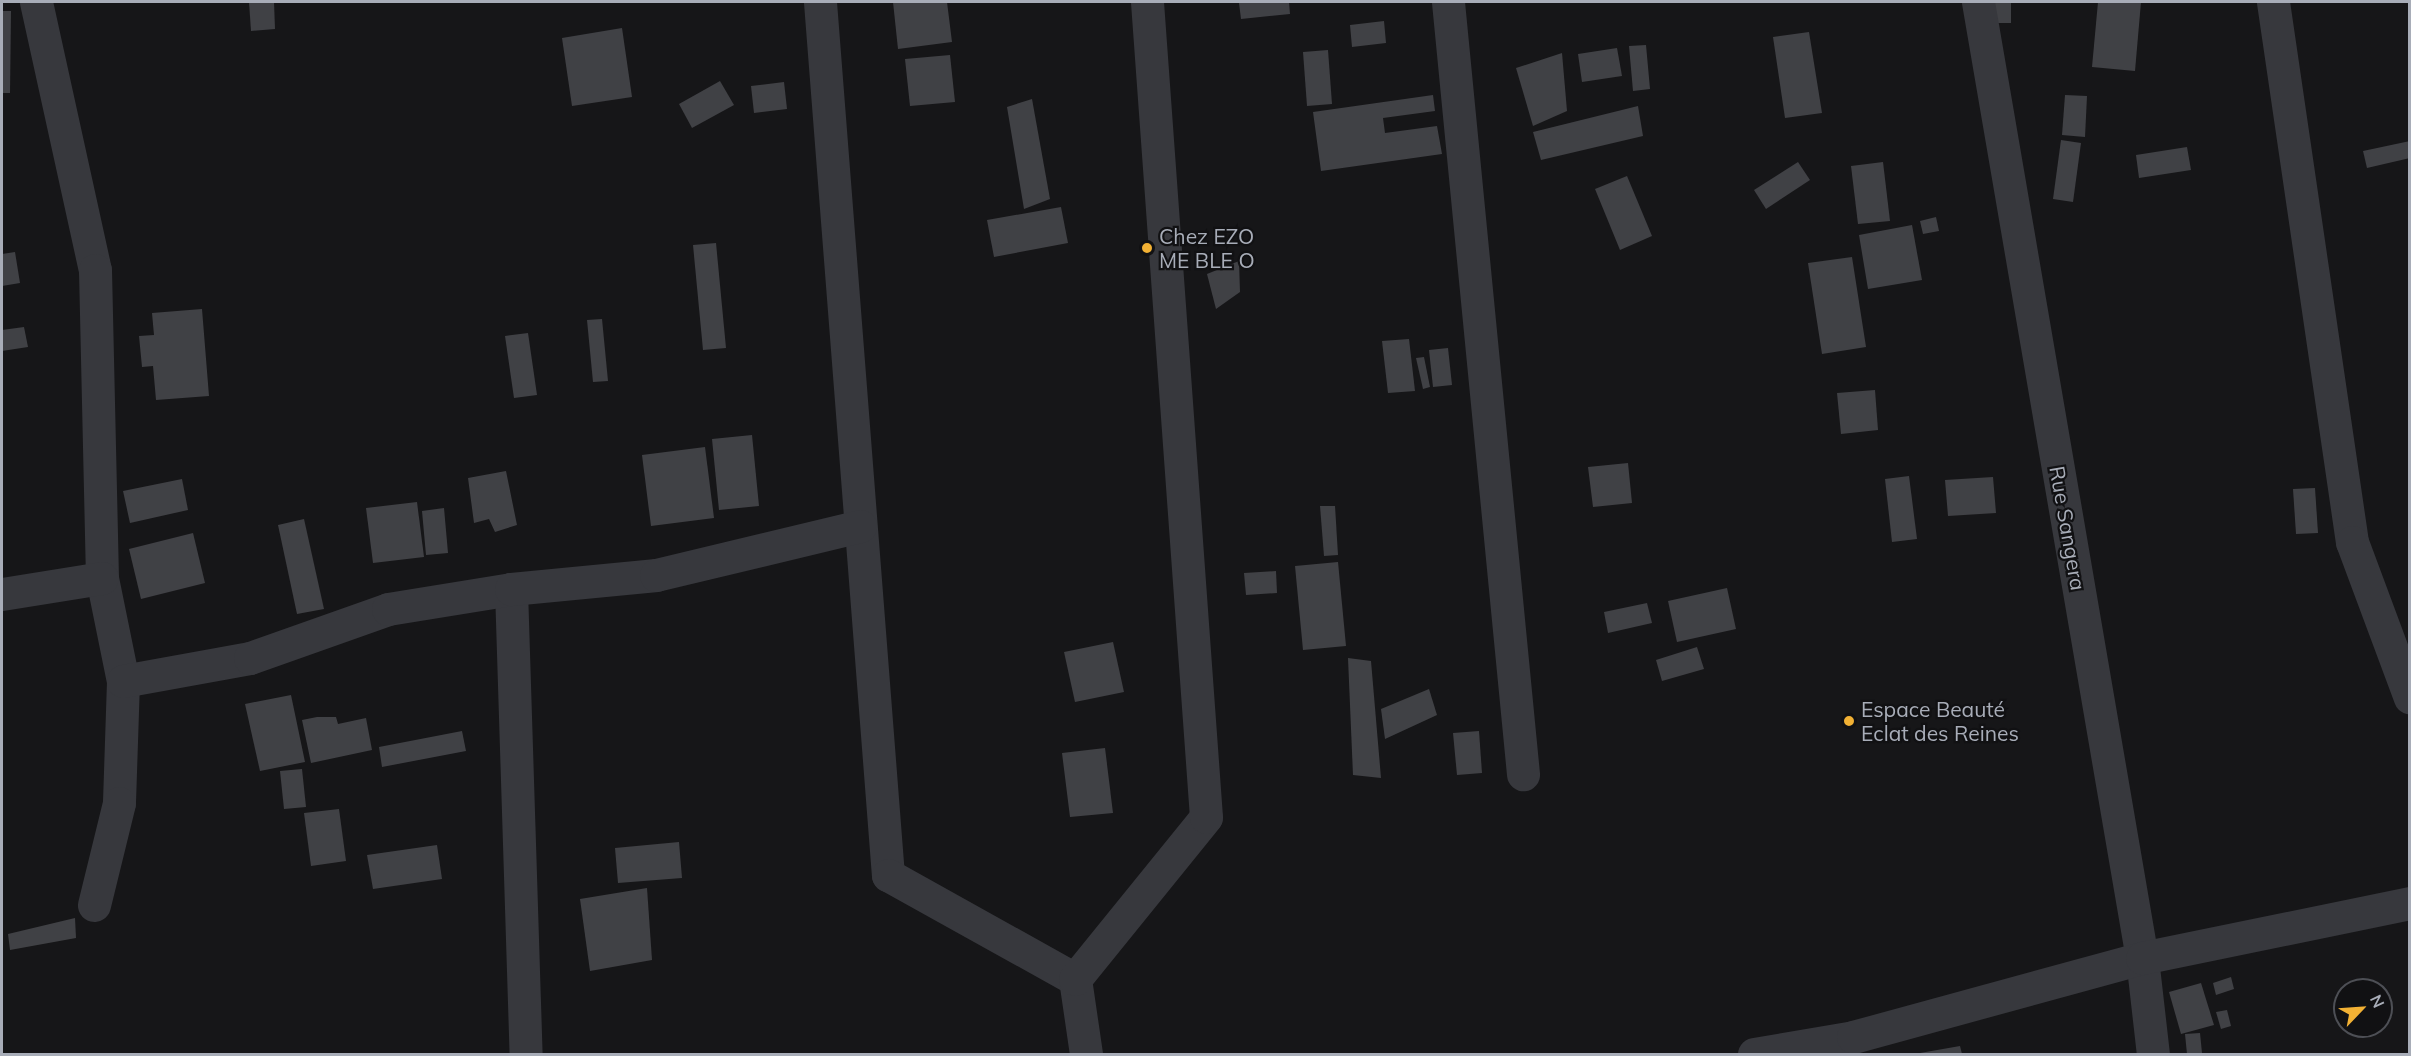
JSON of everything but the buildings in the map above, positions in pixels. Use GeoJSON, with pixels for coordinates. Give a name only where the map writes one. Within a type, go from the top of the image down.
{"type":"FeatureCollection","features":[{"type":"Feature","properties":{"kind":"street"},"geometry":{"type":"LineString","coordinates":[[36,2],[95,270],[102,578],[123,681],[119,803],[94,905]]}},
{"type":"Feature","properties":{"kind":"street"},"geometry":{"type":"LineString","coordinates":[[820,2],[888,875],[1075,979]]}},
{"type":"Feature","properties":{"kind":"street"},"geometry":{"type":"LineString","coordinates":[[1086,1054],[1075,979],[1206,817],[1147,2]]}},
{"type":"Feature","properties":{"kind":"street"},"geometry":{"type":"LineString","coordinates":[[1448,2],[1523,774]]}},
{"type":"Feature","properties":{"kind":"street","name":"Rue Sangera"},"geometry":{"type":"LineString","coordinates":[[1977,2],[2142,958],[2153,1054]]}},
{"type":"Feature","properties":{"kind":"street"},"geometry":{"type":"LineString","coordinates":[[2273,2],[2352,542],[2409,698]]}},
{"type":"Feature","properties":{"kind":"street"},"geometry":{"type":"LineString","coordinates":[[123,681],[250,658],[388,609],[511,589],[656,576],[861,526]]}},
{"type":"Feature","properties":{"kind":"street"},"geometry":{"type":"LineString","coordinates":[[2,594],[102,578]]}},
{"type":"Feature","properties":{"kind":"street"},"geometry":{"type":"LineString","coordinates":[[511,589],[526,1054]]}},
{"type":"Feature","properties":{"kind":"street"},"geometry":{"type":"LineString","coordinates":[[1754,1054],[1854,1046],[2142,958],[2409,903]]}},
{"type":"Feature","properties":{"kind":"place","name":"Chez EZO ME BLE O"},"geometry":{"type":"Point","coordinates":[1147,248]}},
{"type":"Feature","properties":{"kind":"place","name":"Espace Beauté Eclat des Reines"},"geometry":{"type":"Point","coordinates":[1849,721]}}]}
